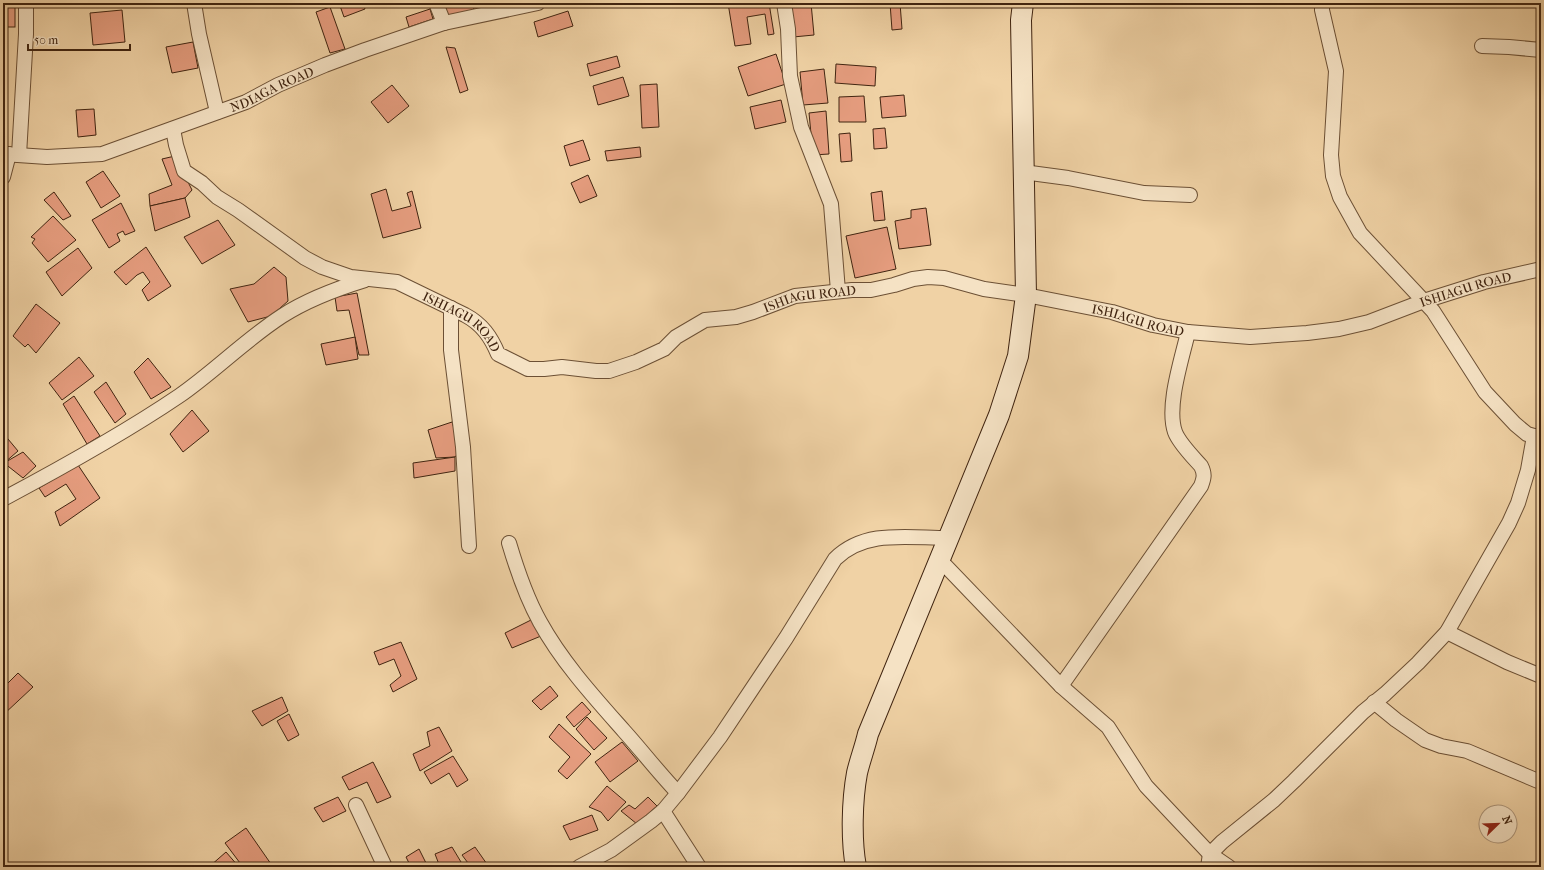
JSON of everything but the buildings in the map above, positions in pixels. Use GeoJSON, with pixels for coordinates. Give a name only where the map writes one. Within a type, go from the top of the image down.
{"type":"FeatureCollection","features":[{"type":"Feature","properties":{"kind":"main road"},"geometry":{"type":"LineString","coordinates":[[856,867],[853,849],[854,802],[857,774],[868,734],[985,450],[1010,384],[1018,356],[1026,295],[1021,20],[1023,3]]}},
{"type":"Feature","properties":{"kind":"street"},"geometry":{"type":"LineString","coordinates":[[3,177],[10,154],[26,34],[26,3]]}},
{"type":"Feature","properties":{"kind":"street"},"geometry":{"type":"LineString","coordinates":[[194,3],[199,34],[217,112]]}},
{"type":"Feature","properties":{"kind":"street"},"geometry":{"type":"LineString","coordinates":[[436,3],[444,23]]}},
{"type":"Feature","properties":{"kind":"street","name":"NDIAGA ROAD"},"geometry":{"type":"LineString","coordinates":[[10,154],[47,157],[102,154],[246,102],[278,85],[325,65],[444,23],[538,3]]}},
{"type":"Feature","properties":{"kind":"street"},"geometry":{"type":"LineString","coordinates":[[784,3],[788,29],[790,76],[801,127],[831,204],[838,291]]}},
{"type":"Feature","properties":{"kind":"street"},"geometry":{"type":"LineString","coordinates":[[1209,860],[1238,829],[1284,790],[1374,702],[1418,662],[1447,632],[1509,523],[1518,503],[1538,437],[1528,434],[1515,424],[1485,392],[1439,320],[1424,301],[1360,233],[1340,197],[1333,176],[1331,155],[1336,71],[1322,10],[1322,3]]}},
{"type":"Feature","properties":{"kind":"street"},"geometry":{"type":"LineString","coordinates":[[1482,46],[1541,50]]}},
{"type":"Feature","properties":{"kind":"street","name":"ISHIAGU ROAD"},"geometry":{"type":"LineString","coordinates":[[173,129],[184,171],[202,183],[217,197],[238,210],[305,258],[322,267],[351,277],[397,282],[451,308],[476,321],[487,333],[498,354],[528,369],[562,367],[609,371],[636,362],[664,349],[676,337],[705,320],[736,317],[795,296],[838,291],[871,290],[912,279],[928,277],[944,278],[984,289],[1026,295],[1112,312],[1153,325],[1188,332],[1250,337],[1339,329],[1369,322],[1424,301],[1484,282],[1541,269]]}},
{"type":"Feature","properties":{"kind":"street"},"geometry":{"type":"LineString","coordinates":[[1023,172],[1068,178],[1144,193],[1190,195]]}},
{"type":"Feature","properties":{"kind":"street"},"geometry":{"type":"LineString","coordinates":[[3,499],[113,438],[180,395],[244,343],[283,315],[322,296],[368,279]]}},
{"type":"Feature","properties":{"kind":"street"},"geometry":{"type":"LineString","coordinates":[[451,308],[451,350],[463,447],[469,546]]}},
{"type":"Feature","properties":{"kind":"street"},"geometry":{"type":"LineString","coordinates":[[1061,686],[1201,486],[1204,478],[1204,472],[1201,466],[1175,432],[1173,420],[1174,392],[1188,332]]}},
{"type":"Feature","properties":{"kind":"street"},"geometry":{"type":"LineString","coordinates":[[579,867],[611,850],[663,811],[678,794],[720,737],[788,635],[835,559],[843,550],[854,544],[884,537],[948,538]]}},
{"type":"Feature","properties":{"kind":"street"},"geometry":{"type":"LineString","coordinates":[[508,543],[521,581],[540,623],[586,687],[678,794]]}},
{"type":"Feature","properties":{"kind":"street"},"geometry":{"type":"LineString","coordinates":[[940,560],[1061,686],[1108,727],[1146,786],[1209,860],[1229,867]]}},
{"type":"Feature","properties":{"kind":"street"},"geometry":{"type":"LineString","coordinates":[[1447,632],[1507,662],[1541,676]]}},
{"type":"Feature","properties":{"kind":"street"},"geometry":{"type":"LineString","coordinates":[[1374,702],[1396,720],[1425,740],[1441,746],[1466,751],[1538,781]]}},
{"type":"Feature","properties":{"kind":"street"},"geometry":{"type":"LineString","coordinates":[[356,805],[385,867]]}},
{"type":"Feature","properties":{"kind":"street"},"geometry":{"type":"LineString","coordinates":[[663,811],[699,867]]}}]}
